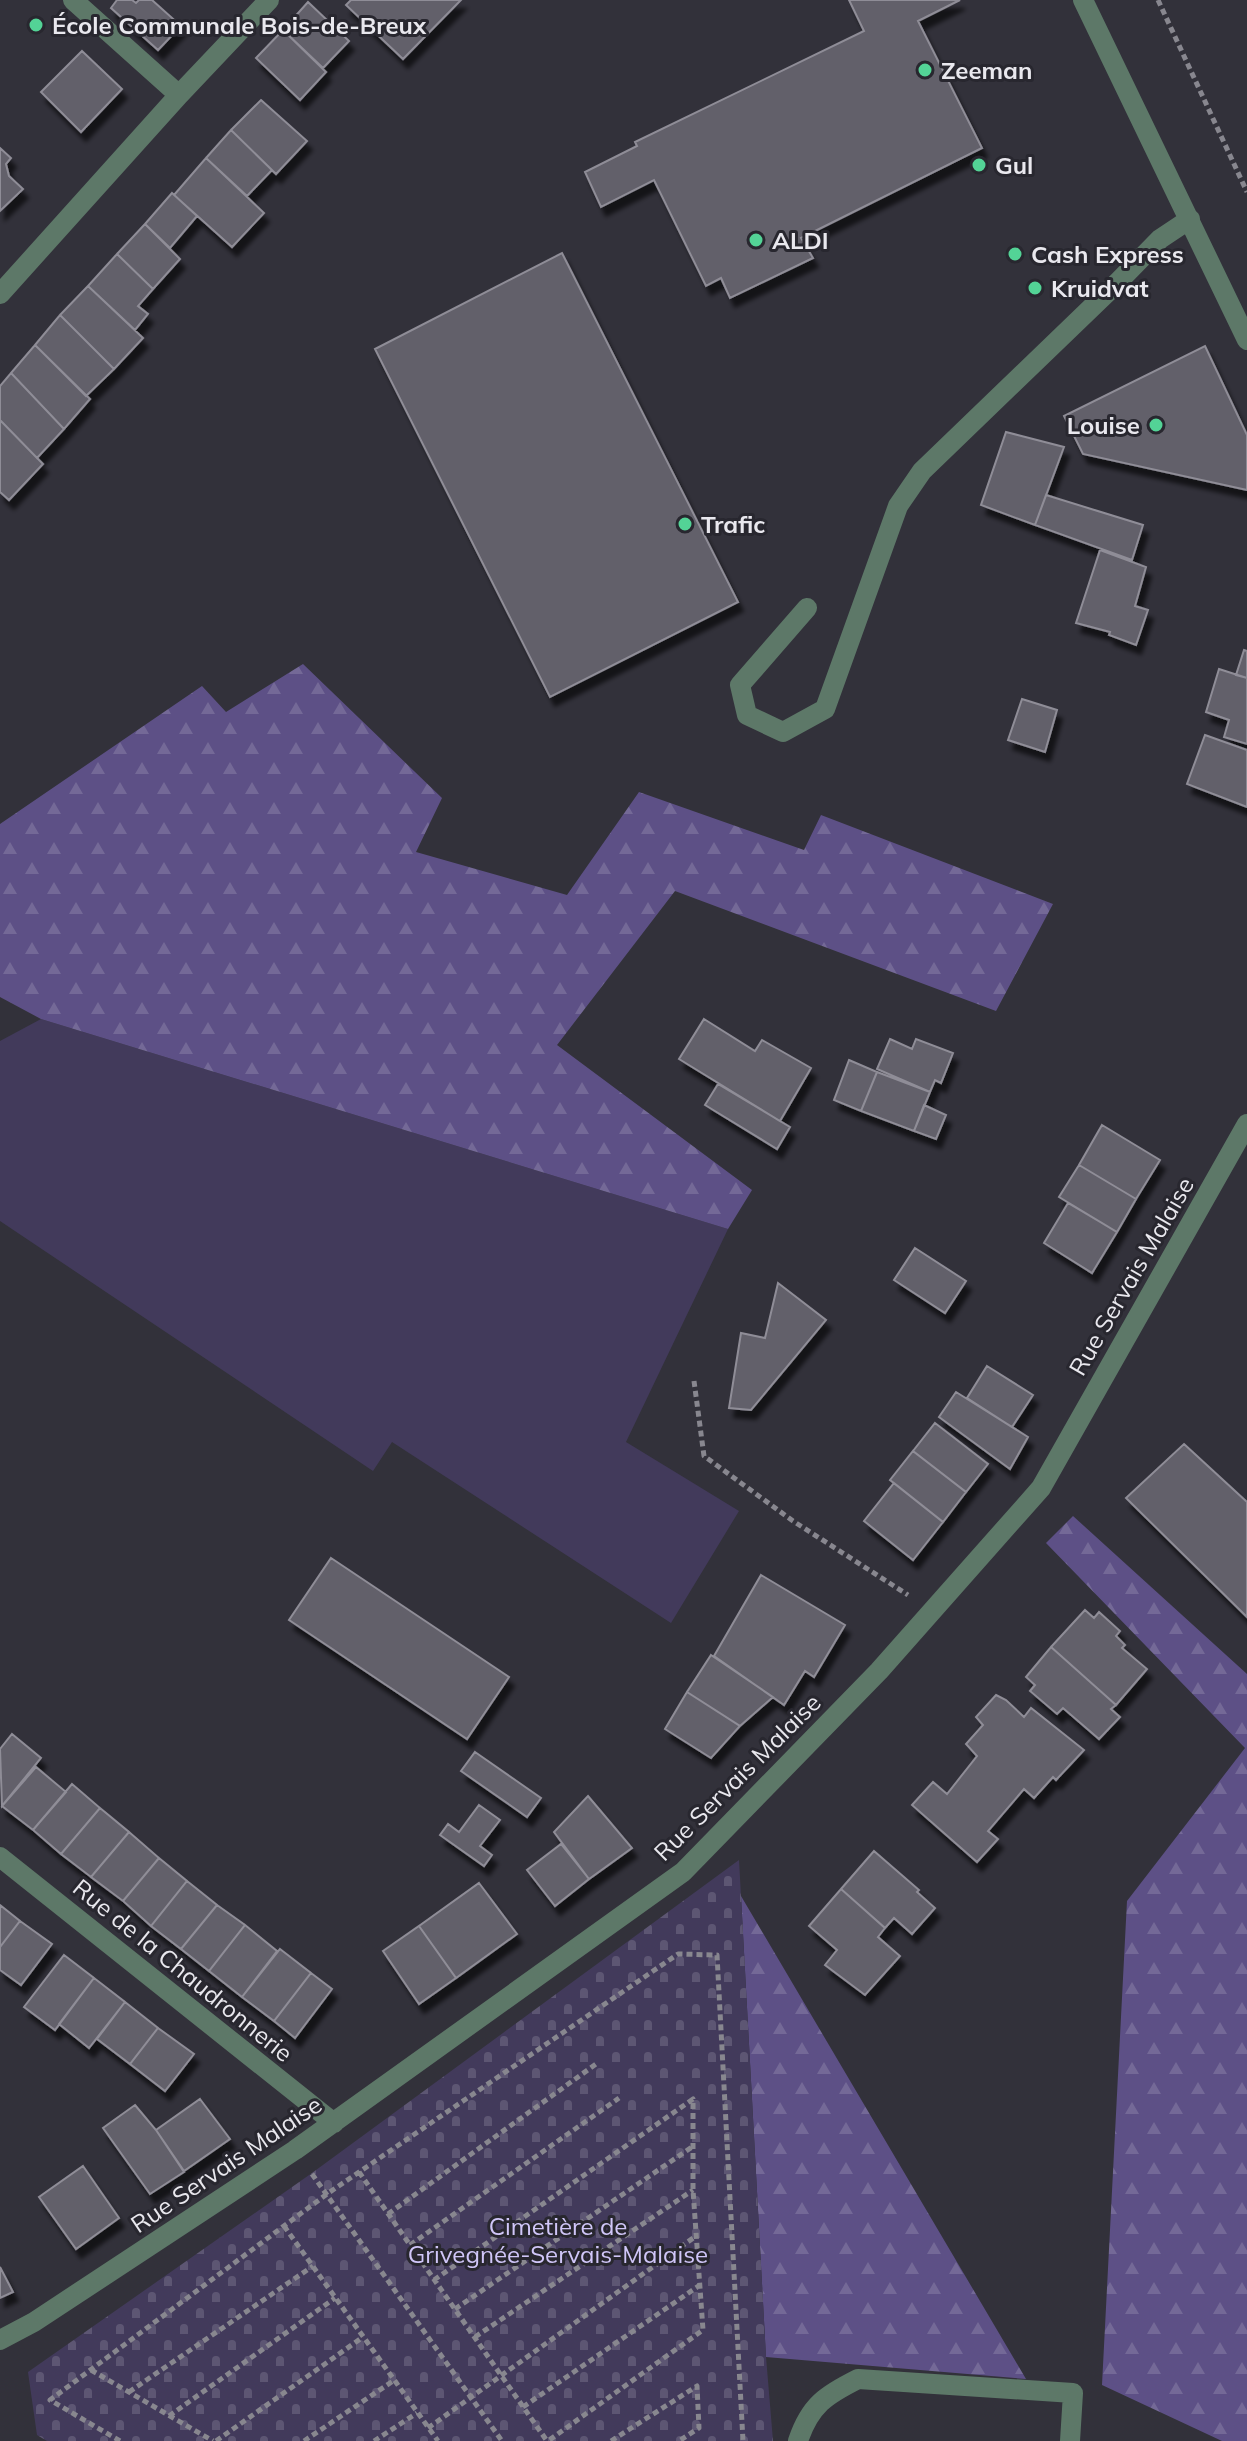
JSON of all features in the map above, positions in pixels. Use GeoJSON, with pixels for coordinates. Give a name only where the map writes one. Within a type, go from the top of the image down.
{"type":"FeatureCollection","features":[{"type":"Feature","properties":{"kind":"street"},"geometry":{"type":"LineString","coordinates":[[73,0],[179,95]]}},
{"type":"Feature","properties":{"kind":"street"},"geometry":{"type":"LineString","coordinates":[[0,294],[269,0]]}},
{"type":"Feature","properties":{"kind":"street"},"geometry":{"type":"LineString","coordinates":[[1083,0],[1247,340]]}},
{"type":"Feature","properties":{"kind":"street"},"geometry":{"type":"LineString","coordinates":[[807,608],[740,685],[747,715],[783,732],[825,709],[898,506],[922,471],[1160,239],[1190,219]]}},
{"type":"Feature","properties":{"kind":"street","name":"Rue Servais Malaise"},"geometry":{"type":"LineString","coordinates":[[0,2340],[34,2322],[295,2150],[683,1872],[879,1671],[1041,1488],[1247,1124]]}},
{"type":"Feature","properties":{"kind":"street","name":"Rue de la Chaudronnerie"},"geometry":{"type":"LineString","coordinates":[[0,1857],[334,2123]]}},
{"type":"Feature","properties":{"kind":"street"},"geometry":{"type":"LineString","coordinates":[[798,2441],[805,2419],[826,2395],[858,2379],[1073,2393],[1070,2441]]}},
{"type":"Feature","properties":{"kind":"path"},"geometry":{"type":"LineString","coordinates":[[1158,0],[1247,192]]}},
{"type":"Feature","properties":{"kind":"path"},"geometry":{"type":"LineString","coordinates":[[694,1381],[704,1456],[793,1521],[933,1610]]}},
{"type":"Feature","properties":{"kind":"path"},"geometry":{"type":"LineString","coordinates":[[120,2441],[50,2400],[327,2194],[678,1954],[717,1955],[743,2441]]}},
{"type":"Feature","properties":{"kind":"path"},"geometry":{"type":"LineString","coordinates":[[388,2214],[596,2064]]}},
{"type":"Feature","properties":{"kind":"path"},"geometry":{"type":"LineString","coordinates":[[410,2245],[619,2098]]}},
{"type":"Feature","properties":{"kind":"path"},"geometry":{"type":"LineString","coordinates":[[359,2172],[434,2280],[502,2375],[523,2407],[548,2441],[703,2330],[693,2190],[693,2099],[434,2280]]}},
{"type":"Feature","properties":{"kind":"path"},"geometry":{"type":"LineString","coordinates":[[455,2309],[693,2146]]}},
{"type":"Feature","properties":{"kind":"path"},"geometry":{"type":"LineString","coordinates":[[295,2150],[502,2441]]}},
{"type":"Feature","properties":{"kind":"path"},"geometry":{"type":"LineString","coordinates":[[475,2337],[693,2190]]}},
{"type":"Feature","properties":{"kind":"path"},"geometry":{"type":"LineString","coordinates":[[284,2226],[438,2441]]}},
{"type":"Feature","properties":{"kind":"path"},"geometry":{"type":"LineString","coordinates":[[428,2428],[696,2236]]}},
{"type":"Feature","properties":{"kind":"path"},"geometry":{"type":"LineString","coordinates":[[129,2392],[313,2266]]}},
{"type":"Feature","properties":{"kind":"path"},"geometry":{"type":"LineString","coordinates":[[523,2407],[700,2285]]}},
{"type":"Feature","properties":{"kind":"path"},"geometry":{"type":"LineString","coordinates":[[169,2416],[335,2298]]}},
{"type":"Feature","properties":{"kind":"path"},"geometry":{"type":"LineString","coordinates":[[91,2370],[214,2441],[363,2337]]}},
{"type":"Feature","properties":{"kind":"path"},"geometry":{"type":"LineString","coordinates":[[304,2441],[393,2381]]}},
{"type":"Feature","properties":{"kind":"path"},"geometry":{"type":"LineString","coordinates":[[611,2441],[697,2386],[699,2428],[679,2441]]}},
{"type":"Feature","properties":{"kind":"path"},"geometry":{"type":"LineString","coordinates":[[374,2441],[417,2413]]}},
{"type":"Feature","properties":{"kind":"green space"},"geometry":{"type":"Polygon","coordinates":[[[303,664],[442,798],[416,852],[567,895],[639,792],[804,850],[821,815],[1053,904],[996,1011],[675,891],[557,1045],[752,1190],[728,1229],[41,1019],[0,997],[0,824],[202,686],[226,712],[303,664]]]}},
{"type":"Feature","properties":{"kind":"green space"},"geometry":{"type":"Polygon","coordinates":[[[41,1019],[728,1229],[626,1442],[739,1511],[671,1623],[392,1442],[373,1471],[0,1221],[0,1041],[41,1019]]]}},
{"type":"Feature","properties":{"kind":"green space"},"geometry":{"type":"Polygon","coordinates":[[[1073,1516],[1247,1674],[1247,2441],[1222,2441],[1102,2385],[1127,1901],[1245,1748],[1046,1543],[1073,1516]]]}},
{"type":"Feature","properties":{"kind":"green space","name":"Cimetière de Grivegnée-Servais-Malaise"},"geometry":{"type":"Polygon","coordinates":[[[739,1860],[773,2441],[47,2441],[37,2435],[28,2372],[312,2173],[739,1860]]]}},
{"type":"Feature","properties":{"kind":"green space"},"geometry":{"type":"Polygon","coordinates":[[[741,1896],[1026,2379],[766,2357],[741,1896]]]}},
{"type":"Feature","properties":{"kind":"building"},"geometry":{"type":"Polygon","coordinates":[[[117,0],[136,3],[152,0],[181,26],[158,50],[111,8],[117,0]]]}},
{"type":"Feature","properties":{"kind":"building"},"geometry":{"type":"Polygon","coordinates":[[[351,0],[461,0],[403,59],[346,5],[351,0]]]}},
{"type":"Feature","properties":{"kind":"building"},"geometry":{"type":"Polygon","coordinates":[[[849,0],[960,0],[918,21],[982,148],[801,238],[813,258],[730,298],[721,278],[706,286],[654,180],[601,207],[585,172],[637,146],[635,142],[864,31],[849,0]]]}},
{"type":"Feature","properties":{"kind":"building"},"geometry":{"type":"Polygon","coordinates":[[[308,2],[349,41],[323,68],[283,30],[308,2]]]}},
{"type":"Feature","properties":{"kind":"building"},"geometry":{"type":"Polygon","coordinates":[[[283,30],[326,72],[300,100],[256,58],[283,30]]]}},
{"type":"Feature","properties":{"kind":"building"},"geometry":{"type":"Polygon","coordinates":[[[82,51],[122,89],[81,132],[41,92],[82,51]]]}},
{"type":"Feature","properties":{"kind":"building"},"geometry":{"type":"Polygon","coordinates":[[[261,100],[307,141],[276,174],[231,130],[261,100]]]}},
{"type":"Feature","properties":{"kind":"building"},"geometry":{"type":"Polygon","coordinates":[[[231,130],[272,170],[247,196],[206,158],[231,130]]]}},
{"type":"Feature","properties":{"kind":"building"},"geometry":{"type":"Polygon","coordinates":[[[0,148],[11,158],[6,164],[9,176],[23,189],[0,211],[0,148]]]}},
{"type":"Feature","properties":{"kind":"building"},"geometry":{"type":"Polygon","coordinates":[[[206,158],[264,213],[232,247],[174,195],[206,158]]]}},
{"type":"Feature","properties":{"kind":"building"},"geometry":{"type":"Polygon","coordinates":[[[172,193],[197,216],[170,248],[145,224],[172,193]]]}},
{"type":"Feature","properties":{"kind":"building"},"geometry":{"type":"Polygon","coordinates":[[[145,224],[180,259],[153,289],[117,254],[145,224]]]}},
{"type":"Feature","properties":{"kind":"building"},"geometry":{"type":"Polygon","coordinates":[[[562,253],[738,602],[550,697],[375,349],[562,253]]]}},
{"type":"Feature","properties":{"kind":"building"},"geometry":{"type":"Polygon","coordinates":[[[117,254],[153,289],[138,306],[148,314],[135,330],[88,286],[117,254]]]}},
{"type":"Feature","properties":{"kind":"building"},"geometry":{"type":"Polygon","coordinates":[[[88,286],[143,338],[114,369],[60,315],[88,286]]]}},
{"type":"Feature","properties":{"kind":"building"},"geometry":{"type":"Polygon","coordinates":[[[60,315],[114,369],[86,396],[35,345],[60,315]]]}},
{"type":"Feature","properties":{"kind":"building"},"geometry":{"type":"Polygon","coordinates":[[[35,345],[90,399],[64,429],[11,373],[35,345]]]}},
{"type":"Feature","properties":{"kind":"building","name":"Louise"},"geometry":{"type":"Polygon","coordinates":[[[1205,346],[1247,435],[1247,490],[1083,454],[1064,416],[1205,346]]]}},
{"type":"Feature","properties":{"kind":"building"},"geometry":{"type":"Polygon","coordinates":[[[11,373],[64,429],[37,458],[0,420],[0,386],[11,373]]]}},
{"type":"Feature","properties":{"kind":"building"},"geometry":{"type":"Polygon","coordinates":[[[0,420],[43,464],[9,500],[0,492],[0,420]]]}},
{"type":"Feature","properties":{"kind":"building"},"geometry":{"type":"Polygon","coordinates":[[[1006,432],[1064,447],[1035,525],[981,505],[1006,432]]]}},
{"type":"Feature","properties":{"kind":"building"},"geometry":{"type":"Polygon","coordinates":[[[1046,495],[1143,525],[1132,560],[1035,525],[1046,495]]]}},
{"type":"Feature","properties":{"kind":"building"},"geometry":{"type":"Polygon","coordinates":[[[1100,550],[1146,567],[1135,606],[1148,610],[1136,645],[1109,635],[1110,632],[1076,623],[1100,550]]]}},
{"type":"Feature","properties":{"kind":"building"},"geometry":{"type":"Polygon","coordinates":[[[1244,650],[1247,651],[1247,678],[1236,675],[1244,650]]]}},
{"type":"Feature","properties":{"kind":"building"},"geometry":{"type":"Polygon","coordinates":[[[1219,669],[1247,678],[1247,744],[1224,737],[1229,720],[1206,712],[1219,669]]]}},
{"type":"Feature","properties":{"kind":"building"},"geometry":{"type":"Polygon","coordinates":[[[1022,699],[1057,710],[1045,752],[1008,740],[1022,699]]]}},
{"type":"Feature","properties":{"kind":"building"},"geometry":{"type":"Polygon","coordinates":[[[1205,735],[1247,750],[1247,807],[1187,784],[1205,735]]]}},
{"type":"Feature","properties":{"kind":"building"},"geometry":{"type":"Polygon","coordinates":[[[704,1019],[755,1051],[762,1040],[811,1068],[780,1121],[679,1059],[704,1019]]]}},
{"type":"Feature","properties":{"kind":"building"},"geometry":{"type":"Polygon","coordinates":[[[890,1039],[912,1049],[916,1039],[953,1053],[941,1083],[935,1080],[930,1092],[877,1069],[890,1039]]]}},
{"type":"Feature","properties":{"kind":"building"},"geometry":{"type":"Polygon","coordinates":[[[849,1060],[877,1072],[861,1111],[834,1100],[849,1060]]]}},
{"type":"Feature","properties":{"kind":"building"},"geometry":{"type":"Polygon","coordinates":[[[877,1072],[930,1092],[914,1131],[861,1111],[877,1072]]]}},
{"type":"Feature","properties":{"kind":"building"},"geometry":{"type":"Polygon","coordinates":[[[718,1084],[790,1127],[777,1149],[705,1105],[718,1084]]]}},
{"type":"Feature","properties":{"kind":"building"},"geometry":{"type":"Polygon","coordinates":[[[924,1105],[946,1115],[936,1139],[914,1131],[924,1105]]]}},
{"type":"Feature","properties":{"kind":"building"},"geometry":{"type":"Polygon","coordinates":[[[1102,1125],[1160,1160],[1136,1199],[1079,1165],[1102,1125]]]}},
{"type":"Feature","properties":{"kind":"building"},"geometry":{"type":"Polygon","coordinates":[[[1079,1165],[1136,1199],[1117,1232],[1059,1197],[1079,1165]]]}},
{"type":"Feature","properties":{"kind":"building"},"geometry":{"type":"Polygon","coordinates":[[[1068,1203],[1117,1232],[1092,1273],[1044,1243],[1068,1203]]]}},
{"type":"Feature","properties":{"kind":"building"},"geometry":{"type":"Polygon","coordinates":[[[915,1248],[966,1281],[945,1313],[894,1280],[915,1248]]]}},
{"type":"Feature","properties":{"kind":"building"},"geometry":{"type":"Polygon","coordinates":[[[778,1283],[826,1320],[751,1410],[729,1408],[741,1333],[765,1338],[778,1283]]]}},
{"type":"Feature","properties":{"kind":"building"},"geometry":{"type":"Polygon","coordinates":[[[987,1366],[1033,1395],[1012,1427],[967,1398],[987,1366]]]}},
{"type":"Feature","properties":{"kind":"building"},"geometry":{"type":"Polygon","coordinates":[[[956,1392],[1028,1437],[1010,1469],[939,1417],[956,1392]]]}},
{"type":"Feature","properties":{"kind":"building"},"geometry":{"type":"Polygon","coordinates":[[[935,1423],[988,1464],[966,1492],[913,1451],[935,1423]]]}},
{"type":"Feature","properties":{"kind":"building"},"geometry":{"type":"Polygon","coordinates":[[[1184,1444],[1247,1502],[1247,1617],[1126,1498],[1184,1444]]]}},
{"type":"Feature","properties":{"kind":"building"},"geometry":{"type":"Polygon","coordinates":[[[913,1451],[966,1492],[943,1522],[890,1480],[913,1451]]]}},
{"type":"Feature","properties":{"kind":"building"},"geometry":{"type":"Polygon","coordinates":[[[894,1483],[943,1522],[913,1560],[864,1521],[894,1483]]]}},
{"type":"Feature","properties":{"kind":"building"},"geometry":{"type":"Polygon","coordinates":[[[331,1558],[509,1677],[467,1739],[289,1620],[331,1558]]]}},
{"type":"Feature","properties":{"kind":"building"},"geometry":{"type":"Polygon","coordinates":[[[761,1575],[845,1625],[814,1677],[805,1671],[784,1705],[714,1656],[761,1575]]]}},
{"type":"Feature","properties":{"kind":"building"},"geometry":{"type":"Polygon","coordinates":[[[1085,1610],[1094,1618],[1099,1612],[1120,1631],[1116,1636],[1125,1645],[1122,1648],[1147,1669],[1116,1705],[1051,1647],[1085,1610]]]}},
{"type":"Feature","properties":{"kind":"building"},"geometry":{"type":"Polygon","coordinates":[[[1051,1647],[1116,1705],[1111,1709],[1120,1717],[1099,1739],[1063,1708],[1057,1714],[1030,1691],[1035,1685],[1026,1677],[1051,1647]]]}},
{"type":"Feature","properties":{"kind":"building"},"geometry":{"type":"Polygon","coordinates":[[[711,1655],[773,1697],[740,1726],[687,1692],[711,1655]]]}},
{"type":"Feature","properties":{"kind":"building"},"geometry":{"type":"Polygon","coordinates":[[[687,1692],[740,1726],[711,1758],[665,1729],[687,1692]]]}},
{"type":"Feature","properties":{"kind":"building"},"geometry":{"type":"Polygon","coordinates":[[[996,1695],[1024,1717],[1031,1708],[1084,1750],[1034,1798],[1024,1789],[988,1831],[998,1839],[977,1862],[912,1805],[933,1782],[947,1794],[977,1756],[966,1744],[983,1725],[976,1717],[996,1695]]]}},
{"type":"Feature","properties":{"kind":"building"},"geometry":{"type":"Polygon","coordinates":[[[12,1734],[41,1758],[2,1806],[0,1749],[12,1734]]]}},
{"type":"Feature","properties":{"kind":"building"},"geometry":{"type":"Polygon","coordinates":[[[475,1752],[541,1798],[527,1817],[461,1771],[475,1752]]]}},
{"type":"Feature","properties":{"kind":"building"},"geometry":{"type":"Polygon","coordinates":[[[36,1767],[66,1792],[33,1830],[2,1806],[36,1767]]]}},
{"type":"Feature","properties":{"kind":"building"},"geometry":{"type":"Polygon","coordinates":[[[72,1784],[100,1808],[61,1854],[33,1830],[72,1784]]]}},
{"type":"Feature","properties":{"kind":"building"},"geometry":{"type":"Polygon","coordinates":[[[588,1796],[632,1848],[589,1879],[554,1832],[588,1796]]]}},
{"type":"Feature","properties":{"kind":"building"},"geometry":{"type":"Polygon","coordinates":[[[479,1805],[500,1820],[480,1846],[492,1855],[484,1866],[440,1835],[448,1824],[459,1832],[479,1805]]]}},
{"type":"Feature","properties":{"kind":"building"},"geometry":{"type":"Polygon","coordinates":[[[100,1808],[129,1832],[91,1877],[61,1854],[100,1808]]]}},
{"type":"Feature","properties":{"kind":"building"},"geometry":{"type":"Polygon","coordinates":[[[129,1832],[159,1858],[123,1901],[91,1877],[129,1832]]]}},
{"type":"Feature","properties":{"kind":"building"},"geometry":{"type":"Polygon","coordinates":[[[561,1844],[589,1879],[555,1906],[527,1870],[561,1844]]]}},
{"type":"Feature","properties":{"kind":"building"},"geometry":{"type":"Polygon","coordinates":[[[874,1851],[935,1908],[912,1934],[894,1918],[885,1928],[841,1889],[874,1851]]]}},
{"type":"Feature","properties":{"kind":"building"},"geometry":{"type":"Polygon","coordinates":[[[159,1858],[187,1881],[151,1926],[123,1901],[159,1858]]]}},
{"type":"Feature","properties":{"kind":"building"},"geometry":{"type":"Polygon","coordinates":[[[187,1881],[217,1905],[181,1949],[151,1926],[187,1881]]]}},
{"type":"Feature","properties":{"kind":"building"},"geometry":{"type":"Polygon","coordinates":[[[479,1883],[517,1934],[456,1978],[419,1926],[479,1883]]]}},
{"type":"Feature","properties":{"kind":"building"},"geometry":{"type":"Polygon","coordinates":[[[841,1889],[885,1928],[878,1937],[900,1956],[865,1995],[825,1965],[837,1950],[809,1926],[841,1889]]]}},
{"type":"Feature","properties":{"kind":"building"},"geometry":{"type":"Polygon","coordinates":[[[0,1905],[20,1921],[0,1947],[0,1905]]]}},
{"type":"Feature","properties":{"kind":"building"},"geometry":{"type":"Polygon","coordinates":[[[217,1905],[245,1925],[209,1971],[181,1949],[217,1905]]]}},
{"type":"Feature","properties":{"kind":"building"},"geometry":{"type":"Polygon","coordinates":[[[20,1921],[52,1944],[21,1985],[0,1970],[0,1947],[20,1921]]]}},
{"type":"Feature","properties":{"kind":"building"},"geometry":{"type":"Polygon","coordinates":[[[245,1925],[277,1951],[242,1997],[209,1971],[245,1925]]]}},
{"type":"Feature","properties":{"kind":"building"},"geometry":{"type":"Polygon","coordinates":[[[419,1926],[456,1978],[419,2004],[383,1951],[419,1926]]]}},
{"type":"Feature","properties":{"kind":"building"},"geometry":{"type":"Polygon","coordinates":[[[280,1949],[311,1973],[274,2021],[242,1997],[280,1949]]]}},
{"type":"Feature","properties":{"kind":"building"},"geometry":{"type":"Polygon","coordinates":[[[64,1955],[94,1978],[55,2030],[24,2007],[64,1955]]]}},
{"type":"Feature","properties":{"kind":"building"},"geometry":{"type":"Polygon","coordinates":[[[311,1973],[332,1989],[295,2038],[274,2021],[311,1973]]]}},
{"type":"Feature","properties":{"kind":"building"},"geometry":{"type":"Polygon","coordinates":[[[94,1978],[125,2002],[89,2048],[59,2024],[94,1978]]]}},
{"type":"Feature","properties":{"kind":"building"},"geometry":{"type":"Polygon","coordinates":[[[125,2002],[158,2028],[130,2064],[97,2039],[125,2002]]]}},
{"type":"Feature","properties":{"kind":"building"},"geometry":{"type":"Polygon","coordinates":[[[158,2028],[194,2054],[165,2091],[130,2064],[158,2028]]]}},
{"type":"Feature","properties":{"kind":"building"},"geometry":{"type":"Polygon","coordinates":[[[200,2099],[230,2139],[184,2171],[156,2130],[200,2099]]]}},
{"type":"Feature","properties":{"kind":"building"},"geometry":{"type":"Polygon","coordinates":[[[135,2105],[184,2172],[150,2194],[103,2128],[135,2105]]]}},
{"type":"Feature","properties":{"kind":"building"},"geometry":{"type":"Polygon","coordinates":[[[83,2166],[119,2218],[76,2249],[39,2197],[83,2166]]]}},
{"type":"Feature","properties":{"kind":"building"},"geometry":{"type":"Polygon","coordinates":[[[0,2267],[13,2292],[0,2298],[0,2267]]]}},
{"type":"Feature","properties":{"kind":"place","name":"École Communale Bois-de-Breux"},"geometry":{"type":"Point","coordinates":[36,25]}},
{"type":"Feature","properties":{"kind":"place","name":"Zeeman"},"geometry":{"type":"Point","coordinates":[925,70]}},
{"type":"Feature","properties":{"kind":"place","name":"Gul"},"geometry":{"type":"Point","coordinates":[979,165]}},
{"type":"Feature","properties":{"kind":"place","name":"ALDI"},"geometry":{"type":"Point","coordinates":[756,240]}},
{"type":"Feature","properties":{"kind":"place","name":"Cash Express"},"geometry":{"type":"Point","coordinates":[1015,254]}},
{"type":"Feature","properties":{"kind":"place","name":"Kruidvat"},"geometry":{"type":"Point","coordinates":[1035,288]}},
{"type":"Feature","properties":{"kind":"place","name":"Louise"},"geometry":{"type":"Point","coordinates":[1156,425]}},
{"type":"Feature","properties":{"kind":"place","name":"Trafic"},"geometry":{"type":"Point","coordinates":[685,524]}}]}
